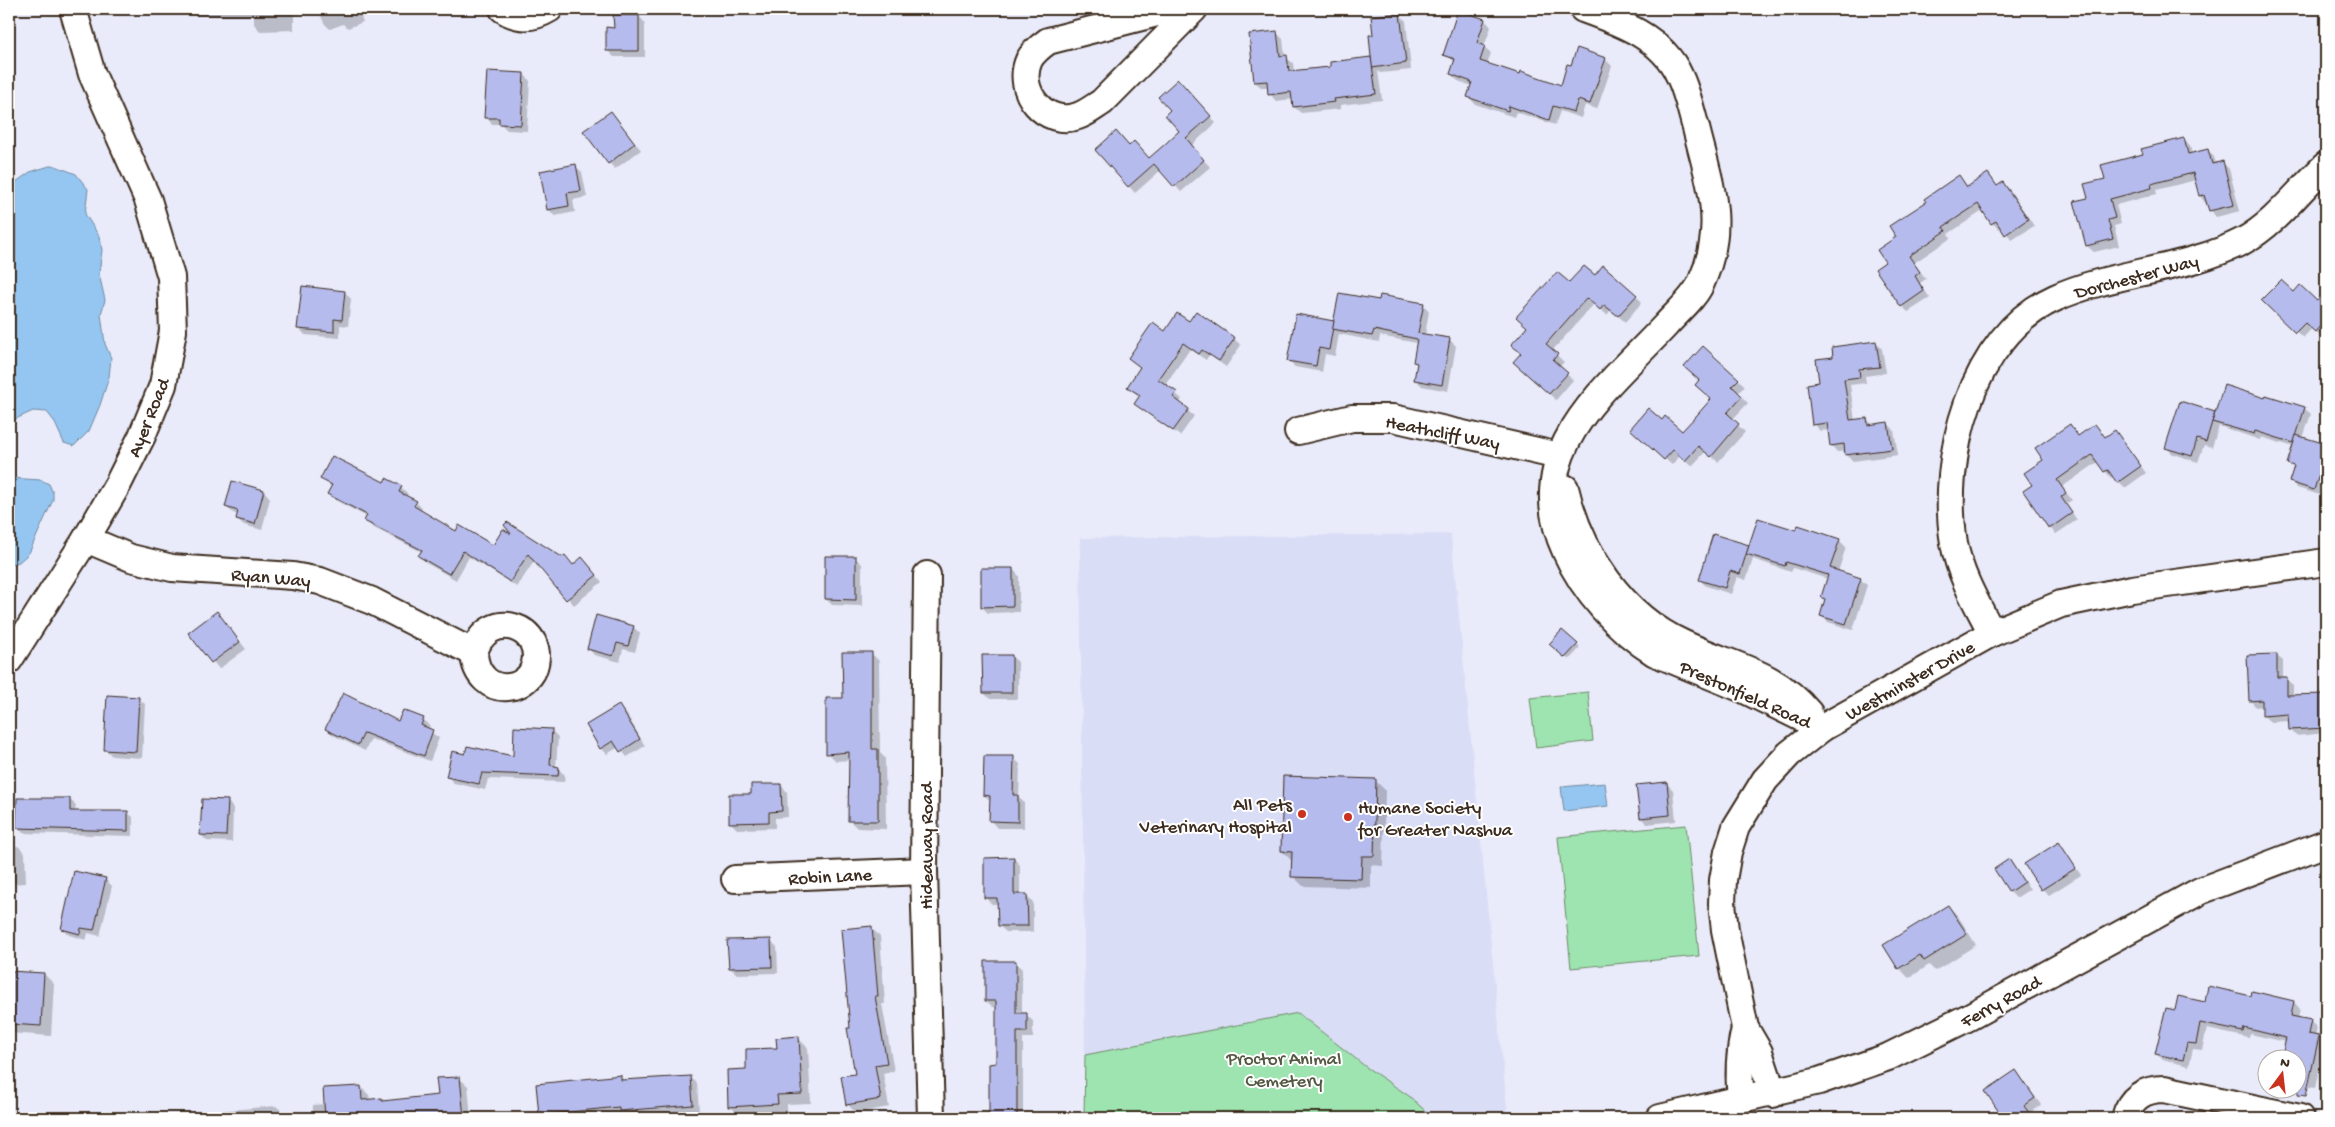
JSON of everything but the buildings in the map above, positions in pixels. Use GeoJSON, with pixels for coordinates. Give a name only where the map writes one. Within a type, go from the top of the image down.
{"type":"FeatureCollection","features":[{"type":"Feature","properties":{"kind":"street","name":"Ayer Road"},"geometry":{"type":"LineString","coordinates":[[9,660],[86,539],[118,484],[142,436],[163,385],[173,331],[171,277],[148,200],[92,74],[73,9]]}},
{"type":"Feature","properties":{"kind":"street"},"geometry":{"type":"LineString","coordinates":[[504,9],[516,16],[527,17],[539,15],[549,9]]}},
{"type":"Feature","properties":{"kind":"street"},"geometry":{"type":"LineString","coordinates":[[1173,9],[1048,41],[1037,49],[1029,60],[1025,72],[1026,86],[1031,98],[1039,108],[1051,115],[1064,118],[1077,117],[1089,111],[1102,102],[1194,9]]}},
{"type":"Feature","properties":{"kind":"street","name":"Prestonfield Road"},"geometry":{"type":"LineString","coordinates":[[1583,9],[1642,34],[1664,53],[1679,74],[1691,110],[1716,213],[1716,240],[1700,285],[1582,416],[1559,456],[1552,489],[1558,533],[1569,560],[1594,597],[1641,644],[1655,653],[1745,690],[1822,728]]}},
{"type":"Feature","properties":{"kind":"street","name":"Dorchester Way"},"geometry":{"type":"LineString","coordinates":[[1992,633],[1962,576],[1954,544],[1950,514],[1951,491],[1959,435],[1974,387],[1989,357],[2023,318],[2054,298],[2095,283],[2203,257],[2244,240],[2268,223],[2326,165]]}},
{"type":"Feature","properties":{"kind":"street","name":"Heathcliff Way"},"geometry":{"type":"LineString","coordinates":[[1298,431],[1352,418],[1394,418],[1559,456]]}},
{"type":"Feature","properties":{"kind":"street","name":"Ryan Way"},"geometry":{"type":"LineString","coordinates":[[86,539],[131,558],[172,568],[293,576],[320,581],[372,601],[474,653]]}},
{"type":"Feature","properties":{"kind":"street","name":"Westminster Drive"},"geometry":{"type":"LineString","coordinates":[[1773,1094],[1759,1052],[1745,1028],[1725,930],[1722,895],[1728,852],[1736,826],[1765,780],[1789,754],[1822,728],[1992,633],[2061,604],[2132,589],[2326,562]]}},
{"type":"Feature","properties":{"kind":"street","name":"Hideaway Road"},"geometry":{"type":"LineString","coordinates":[[927,575],[924,871],[931,1118]]}},
{"type":"Feature","properties":{"kind":"street","name":"Ferry Road"},"geometry":{"type":"LineString","coordinates":[[1660,1118],[1741,1099],[1773,1094],[1819,1082],[1888,1057],[1969,1017],[2200,891],[2326,843]]}},
{"type":"Feature","properties":{"kind":"street","name":"Robin Lane"},"geometry":{"type":"LineString","coordinates":[[735,880],[924,871]]}},
{"type":"Feature","properties":{"kind":"street","name":"Westminster Drive"},"geometry":{"type":"LineString","coordinates":[[1741,1099],[1738,1075],[1739,1054],[1745,1028]]}},
{"type":"Feature","properties":{"kind":"street"},"geometry":{"type":"LineString","coordinates":[[2125,1118],[2130,1105],[2138,1095],[2150,1089],[2164,1089],[2300,1118]]}},
{"type":"Feature","properties":{"kind":"shaded area"},"geometry":{"type":"Polygon","coordinates":[[[1451,534],[1508,1118],[1433,1118],[1409,1096],[1366,1067],[1298,1013],[1085,1055],[1080,538],[1451,534]]]}},
{"type":"Feature","properties":{"kind":"green space"},"geometry":{"type":"Polygon","coordinates":[[[1588,692],[1593,741],[1536,748],[1530,698],[1588,692]]]}},
{"type":"Feature","properties":{"kind":"green space"},"geometry":{"type":"Polygon","coordinates":[[[1686,825],[1699,956],[1571,968],[1558,837],[1686,825]]]}},
{"type":"Feature","properties":{"kind":"green space","name":"Proctor Animal Cemetery"},"geometry":{"type":"Polygon","coordinates":[[[1298,1013],[1366,1067],[1409,1096],[1433,1118],[1084,1118],[1085,1055],[1298,1013]]]}},
{"type":"Feature","properties":{"kind":"water"},"geometry":{"type":"Polygon","coordinates":[[[53,165],[76,174],[88,189],[85,214],[99,236],[102,250],[99,274],[105,300],[101,314],[105,344],[111,358],[109,377],[100,405],[89,431],[74,446],[64,443],[54,421],[47,412],[33,411],[9,422],[9,187],[30,172],[53,165]]]}},
{"type":"Feature","properties":{"kind":"water"},"geometry":{"type":"Polygon","coordinates":[[[9,478],[41,480],[49,484],[53,493],[53,500],[29,553],[19,562],[9,565],[9,478]]]}},
{"type":"Feature","properties":{"kind":"water"},"geometry":{"type":"Polygon","coordinates":[[[1605,783],[1608,806],[1564,811],[1561,787],[1605,783]]]}},
{"type":"Feature","properties":{"kind":"place","name":"All Pets Veterinary Hospital"},"geometry":{"type":"Point","coordinates":[1302,814]}},
{"type":"Feature","properties":{"kind":"place","name":"Humane Society for Greater Nashua"},"geometry":{"type":"Point","coordinates":[1348,817]}}]}
